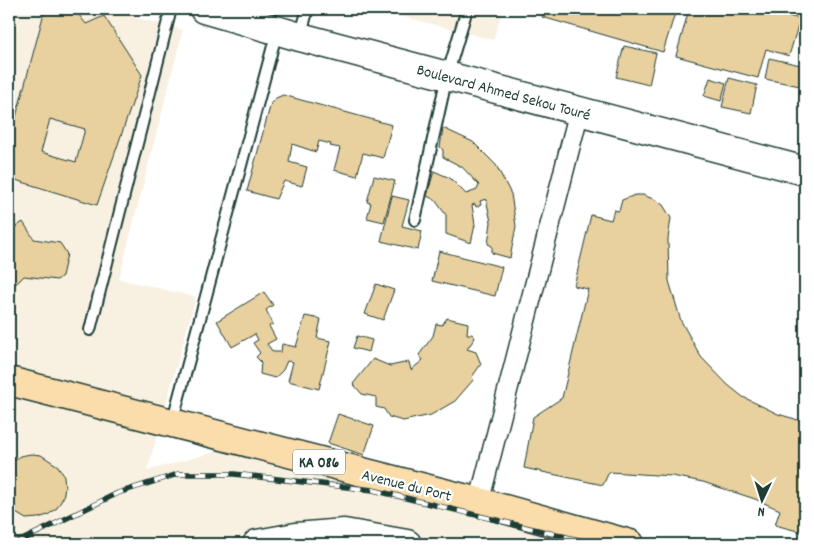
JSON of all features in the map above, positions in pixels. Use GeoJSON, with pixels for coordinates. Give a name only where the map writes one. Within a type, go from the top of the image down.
{"type":"FeatureCollection","features":[{"type":"Feature","properties":{"kind":"main road","name":"Avenue du Port"},"geometry":{"type":"LineString","coordinates":[[9,381],[479,502],[630,544]]}},
{"type":"Feature","properties":{"kind":"street","name":"Boulevard Ahmed Sekou Touré"},"geometry":{"type":"LineString","coordinates":[[204,9],[289,34],[805,171]]}},
{"type":"Feature","properties":{"kind":"street"},"geometry":{"type":"LineString","coordinates":[[479,502],[579,112]]}},
{"type":"Feature","properties":{"kind":"street"},"geometry":{"type":"LineString","coordinates":[[257,544],[296,537],[344,534],[407,544]]}},
{"type":"Feature","properties":{"kind":"lane"},"geometry":{"type":"LineString","coordinates":[[90,330],[172,9]]}},
{"type":"Feature","properties":{"kind":"lane"},"geometry":{"type":"LineString","coordinates":[[172,424],[289,34],[308,9]]}},
{"type":"Feature","properties":{"kind":"lane"},"geometry":{"type":"LineString","coordinates":[[415,220],[446,76],[467,9]]}},
{"type":"Feature","properties":{"kind":"shaded area"},"geometry":{"type":"Polygon","coordinates":[[[9,9],[104,9],[183,30],[119,279],[196,297],[147,471],[218,451],[574,544],[9,544],[9,9]]]}},
{"type":"Feature","properties":{"kind":"shaded area"},"geometry":{"type":"Polygon","coordinates":[[[374,9],[503,9],[493,40],[374,9]]]}},
{"type":"Feature","properties":{"kind":"building"},"geometry":{"type":"Polygon","coordinates":[[[45,9],[81,9],[79,15],[86,24],[104,16],[142,75],[97,205],[9,178],[9,143],[45,9]],[[50,119],[41,152],[76,162],[85,129],[50,119]]]}},
{"type":"Feature","properties":{"kind":"building"},"geometry":{"type":"Polygon","coordinates":[[[545,9],[676,10],[663,52],[542,17],[545,9]]]}},
{"type":"Feature","properties":{"kind":"building"},"geometry":{"type":"Polygon","coordinates":[[[689,9],[762,9],[800,19],[789,56],[766,49],[758,78],[676,56],[689,9]]]}},
{"type":"Feature","properties":{"kind":"building"},"geometry":{"type":"Polygon","coordinates":[[[624,46],[656,53],[649,85],[616,77],[624,46]]]}},
{"type":"Feature","properties":{"kind":"building"},"geometry":{"type":"Polygon","coordinates":[[[769,58],[805,66],[805,87],[765,79],[769,58]]]}},
{"type":"Feature","properties":{"kind":"building"},"geometry":{"type":"Polygon","coordinates":[[[710,78],[726,83],[721,101],[704,96],[710,78]]]}},
{"type":"Feature","properties":{"kind":"building"},"geometry":{"type":"Polygon","coordinates":[[[729,78],[757,85],[751,113],[722,107],[729,78]]]}},
{"type":"Feature","properties":{"kind":"building"},"geometry":{"type":"Polygon","coordinates":[[[283,95],[392,125],[383,158],[363,153],[357,176],[334,170],[340,148],[319,141],[316,152],[292,144],[289,162],[307,167],[302,186],[284,181],[276,199],[247,191],[271,103],[283,95]]]}},
{"type":"Feature","properties":{"kind":"building"},"geometry":{"type":"Polygon","coordinates":[[[443,128],[473,142],[496,165],[511,194],[516,226],[510,258],[492,253],[492,246],[488,244],[491,222],[486,199],[480,201],[481,205],[476,207],[475,204],[472,205],[475,225],[471,243],[446,234],[446,215],[435,200],[427,196],[434,171],[450,178],[466,194],[477,190],[479,185],[462,167],[443,157],[443,150],[440,147],[443,128]]]}},
{"type":"Feature","properties":{"kind":"building"},"geometry":{"type":"Polygon","coordinates":[[[374,176],[395,181],[384,222],[367,218],[371,203],[367,202],[374,176]]]}},
{"type":"Feature","properties":{"kind":"building"},"geometry":{"type":"Polygon","coordinates":[[[635,195],[643,195],[656,200],[663,205],[671,218],[668,239],[669,281],[681,321],[701,357],[728,385],[743,397],[778,414],[805,422],[805,533],[775,525],[780,510],[755,499],[703,482],[672,476],[609,472],[603,485],[524,468],[533,417],[562,398],[588,289],[574,286],[591,215],[611,220],[614,210],[619,211],[622,200],[635,195]]]}},
{"type":"Feature","properties":{"kind":"building"},"geometry":{"type":"Polygon","coordinates":[[[392,196],[409,200],[402,226],[422,231],[418,250],[381,241],[392,196]]]}},
{"type":"Feature","properties":{"kind":"building"},"geometry":{"type":"Polygon","coordinates":[[[23,222],[34,239],[60,243],[67,254],[62,276],[57,280],[24,276],[17,283],[9,284],[9,231],[23,222]]]}},
{"type":"Feature","properties":{"kind":"building"},"geometry":{"type":"Polygon","coordinates":[[[439,251],[502,267],[495,296],[432,281],[439,251]]]}},
{"type":"Feature","properties":{"kind":"building"},"geometry":{"type":"Polygon","coordinates":[[[376,284],[394,290],[383,320],[365,314],[376,284]]]}},
{"type":"Feature","properties":{"kind":"building"},"geometry":{"type":"Polygon","coordinates":[[[264,292],[273,305],[266,310],[273,324],[269,326],[276,339],[267,344],[273,352],[281,352],[282,344],[296,347],[305,316],[321,319],[317,338],[331,341],[319,389],[288,381],[293,362],[287,361],[283,370],[275,378],[260,374],[261,362],[256,357],[260,353],[253,343],[258,340],[255,334],[232,347],[217,321],[264,292]]]}},
{"type":"Feature","properties":{"kind":"building"},"geometry":{"type":"Polygon","coordinates":[[[447,318],[468,323],[467,334],[472,334],[475,338],[467,349],[476,352],[481,364],[472,377],[474,379],[455,401],[431,415],[403,421],[389,417],[384,409],[376,407],[376,397],[362,394],[353,384],[373,359],[390,366],[409,362],[411,370],[423,360],[419,355],[433,336],[436,324],[442,325],[447,318]]]}},
{"type":"Feature","properties":{"kind":"building"},"geometry":{"type":"Polygon","coordinates":[[[357,336],[372,340],[369,352],[353,348],[357,336]]]}},
{"type":"Feature","properties":{"kind":"building"},"geometry":{"type":"Polygon","coordinates":[[[338,414],[374,426],[364,455],[328,443],[338,414]]]}},
{"type":"Feature","properties":{"kind":"building"},"geometry":{"type":"Polygon","coordinates":[[[41,455],[58,466],[64,476],[65,487],[63,498],[57,508],[48,515],[26,519],[9,509],[9,464],[20,456],[41,455]]]}},
{"type":"Feature","properties":{"kind":"railway"},"geometry":{"type":"LineString","coordinates":[[14,544],[118,493],[178,474],[234,474],[373,490],[595,544]]}}]}
